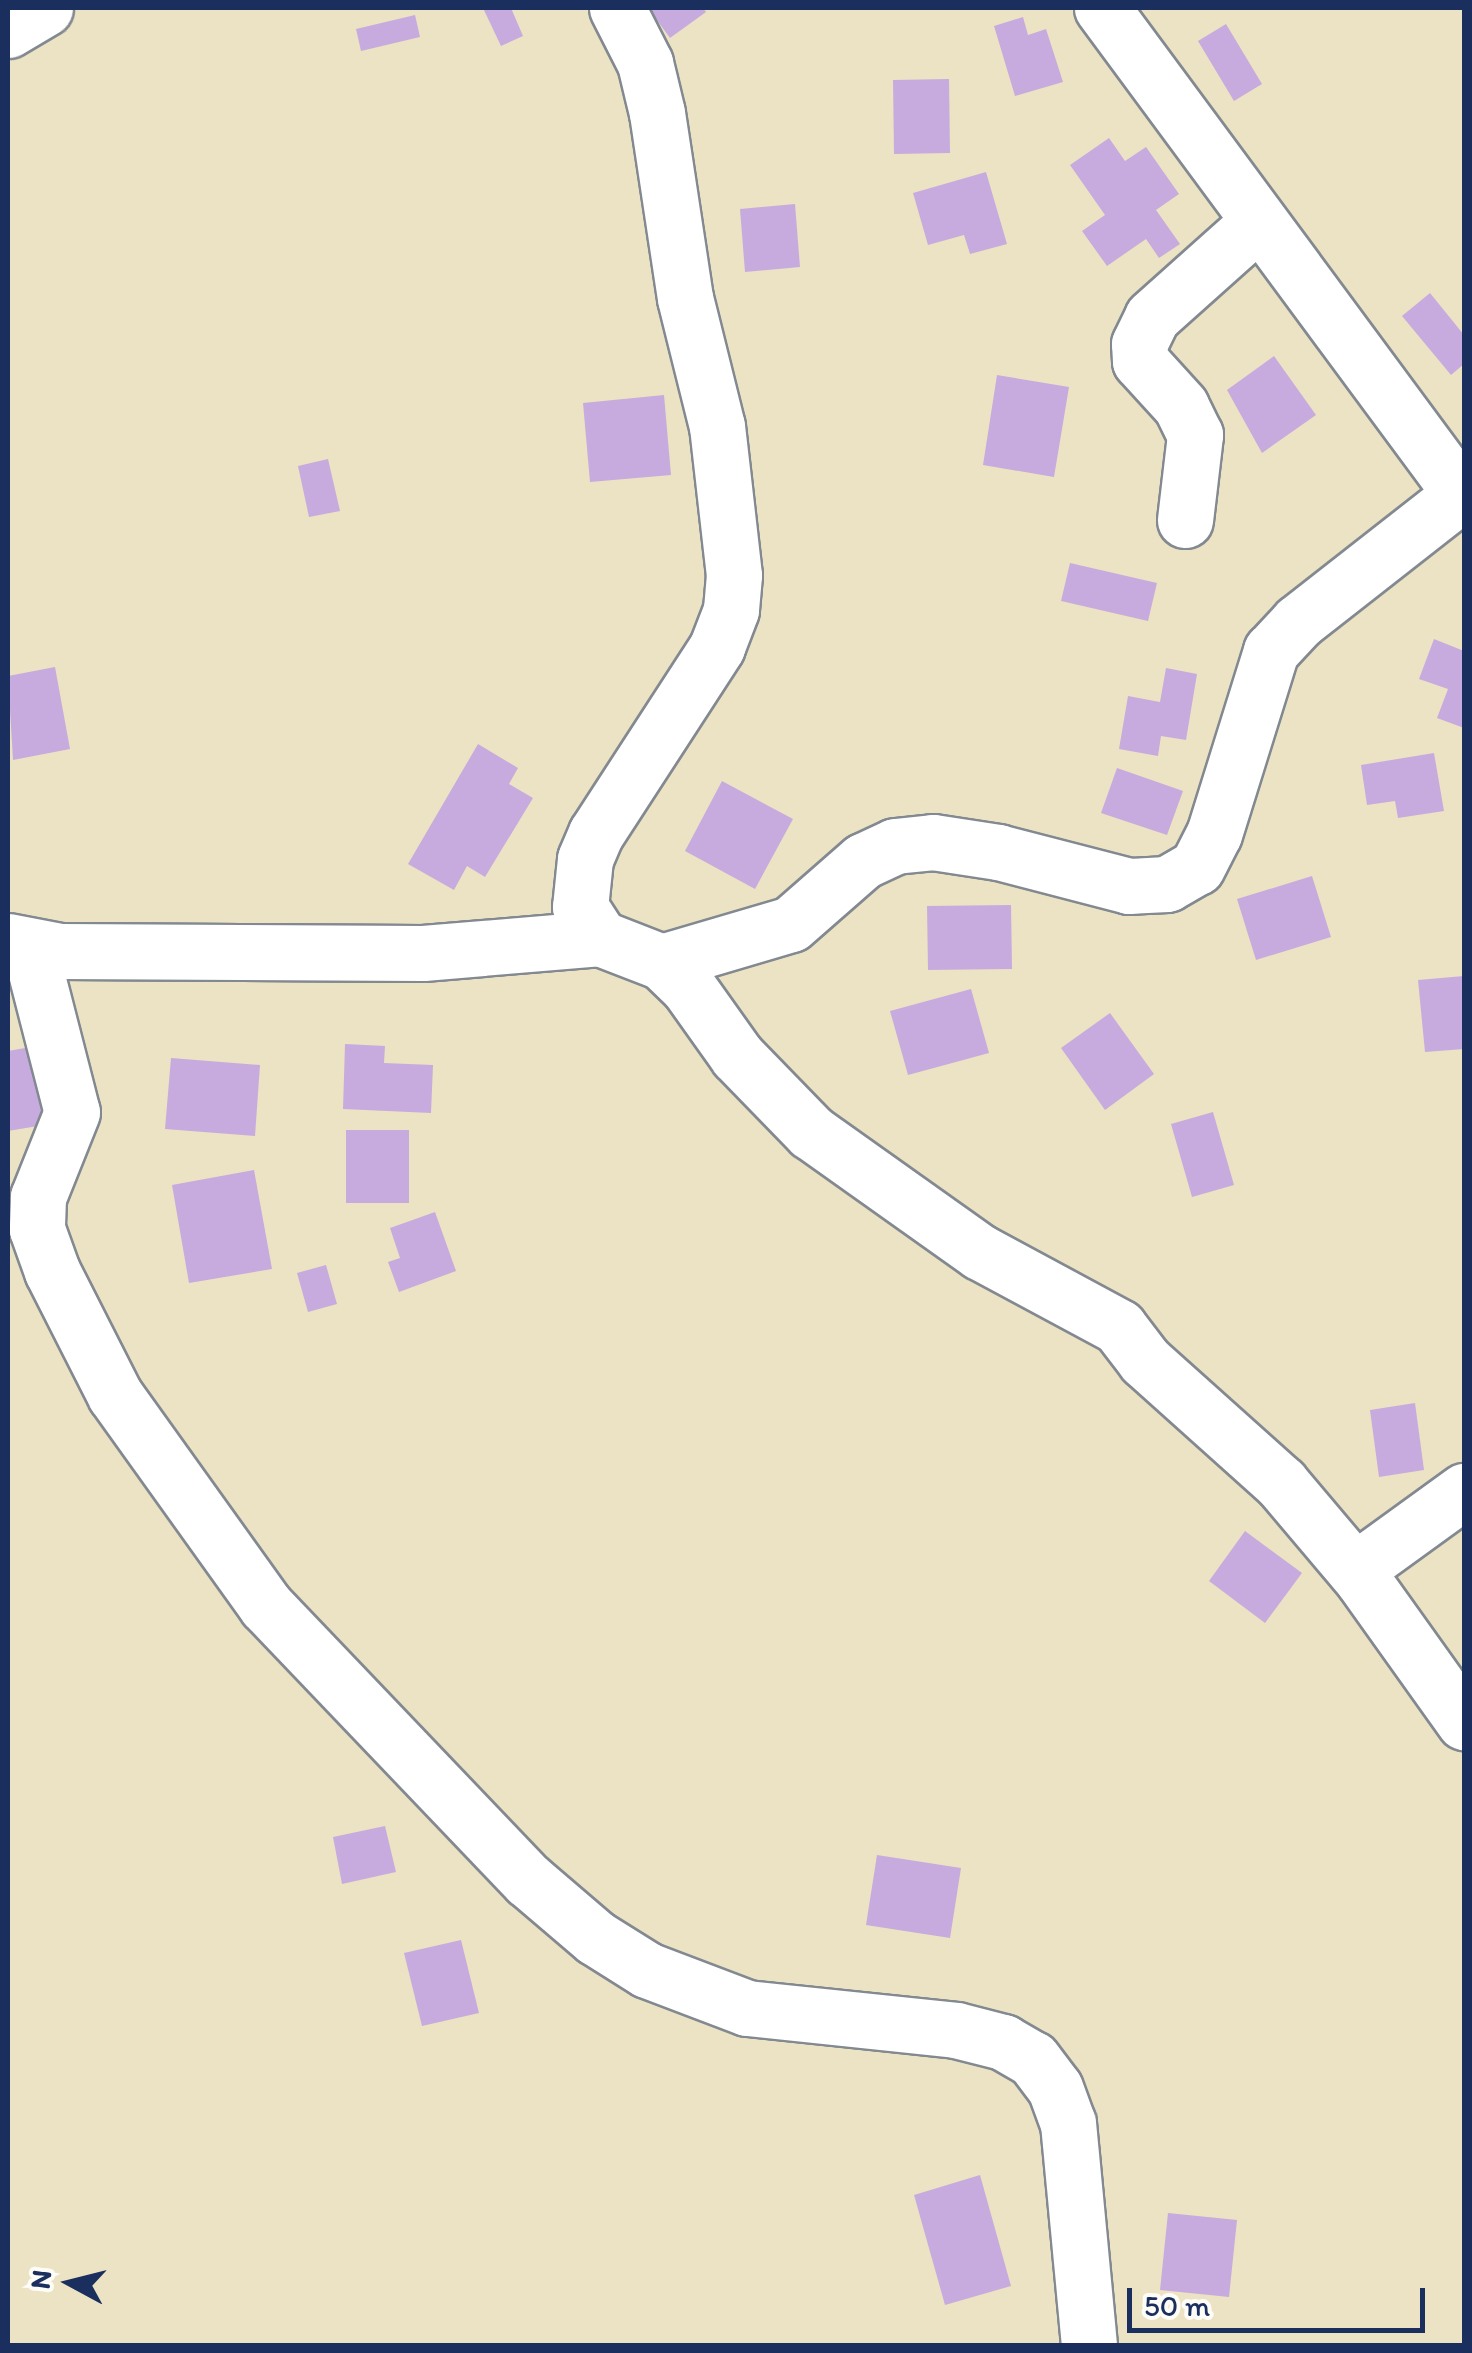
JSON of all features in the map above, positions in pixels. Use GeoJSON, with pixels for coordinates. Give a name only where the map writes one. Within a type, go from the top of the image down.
{"type":"FeatureCollection","features":[{"type":"Feature","properties":{"kind":"street"},"geometry":{"type":"LineString","coordinates":[[8,30],[45,8]]}},
{"type":"Feature","properties":{"kind":"street"},"geometry":{"type":"LineString","coordinates":[[600,938],[580,906],[585,860],[717,647],[732,610],[734,575],[718,426],[682,282],[657,114],[645,63],[617,8]]}},
{"type":"Feature","properties":{"kind":"street"},"geometry":{"type":"LineString","coordinates":[[662,962],[791,924],[863,860],[895,846],[933,842],[1128,886],[1167,884],[1197,866],[1214,834],[1272,651],[1298,622],[1463,496],[1257,223],[1102,8]]}},
{"type":"Feature","properties":{"kind":"street"},"geometry":{"type":"LineString","coordinates":[[1186,520],[1195,435],[1181,406],[1140,361],[1139,344],[1152,317],[1257,223]]}},
{"type":"Feature","properties":{"kind":"street"},"geometry":{"type":"LineString","coordinates":[[1090,2346],[1068,2123],[1055,2088],[1032,2059],[1003,2042],[956,2030],[747,2008],[646,1970],[596,1938],[528,1880],[266,1606],[125,1410],[52,1271],[37,1229],[38,1197],[72,1112],[19,945],[423,953],[600,938],[662,962],[783,1109],[980,1252],[1119,1328],[1145,1360],[1280,1483],[1355,1570],[1464,1722]]}},
{"type":"Feature","properties":{"kind":"street"},"geometry":{"type":"LineString","coordinates":[[1355,1570],[1464,1491]]}},
{"type":"Feature","properties":{"kind":"building"},"geometry":{"type":"Polygon","coordinates":[[[483,8],[511,8],[523,36],[501,46],[483,8]]]}},
{"type":"Feature","properties":{"kind":"building"},"geometry":{"type":"Polygon","coordinates":[[[648,8],[703,8],[706,12],[670,38],[648,8]]]}},
{"type":"Feature","properties":{"kind":"building"},"geometry":{"type":"Polygon","coordinates":[[[415,15],[420,37],[361,51],[356,29],[415,15]]]}},
{"type":"Feature","properties":{"kind":"building"},"geometry":{"type":"Polygon","coordinates":[[[1023,17],[1028,35],[1046,29],[1063,82],[1015,96],[994,26],[1023,17]]]}},
{"type":"Feature","properties":{"kind":"building"},"geometry":{"type":"Polygon","coordinates":[[[1226,24],[1262,84],[1234,101],[1198,41],[1226,24]]]}},
{"type":"Feature","properties":{"kind":"building"},"geometry":{"type":"Polygon","coordinates":[[[949,79],[950,153],[894,154],[893,80],[949,79]]]}},
{"type":"Feature","properties":{"kind":"building"},"geometry":{"type":"Polygon","coordinates":[[[1109,138],[1125,161],[1146,147],[1179,194],[1156,210],[1180,244],[1159,258],[1146,239],[1107,266],[1082,231],[1105,215],[1070,165],[1109,138]]]}},
{"type":"Feature","properties":{"kind":"building"},"geometry":{"type":"Polygon","coordinates":[[[986,172],[1007,244],[970,254],[964,235],[928,245],[913,193],[986,172]]]}},
{"type":"Feature","properties":{"kind":"building"},"geometry":{"type":"Polygon","coordinates":[[[795,204],[800,267],[745,272],[740,209],[795,204]]]}},
{"type":"Feature","properties":{"kind":"building"},"geometry":{"type":"Polygon","coordinates":[[[1430,293],[1464,335],[1464,364],[1451,375],[1402,316],[1430,293]]]}},
{"type":"Feature","properties":{"kind":"building"},"geometry":{"type":"Polygon","coordinates":[[[1274,356],[1316,415],[1262,453],[1227,390],[1274,356]]]}},
{"type":"Feature","properties":{"kind":"building"},"geometry":{"type":"Polygon","coordinates":[[[997,375],[1069,387],[1054,477],[983,465],[997,375]]]}},
{"type":"Feature","properties":{"kind":"building"},"geometry":{"type":"Polygon","coordinates":[[[664,395],[671,475],[590,482],[583,403],[664,395]]]}},
{"type":"Feature","properties":{"kind":"building"},"geometry":{"type":"Polygon","coordinates":[[[328,459],[340,511],[309,517],[298,466],[328,459]]]}},
{"type":"Feature","properties":{"kind":"building"},"geometry":{"type":"Polygon","coordinates":[[[1070,563],[1157,583],[1148,621],[1061,601],[1070,563]]]}},
{"type":"Feature","properties":{"kind":"building"},"geometry":{"type":"Polygon","coordinates":[[[1434,639],[1464,651],[1464,728],[1437,718],[1448,689],[1419,679],[1434,639]]]}},
{"type":"Feature","properties":{"kind":"building"},"geometry":{"type":"Polygon","coordinates":[[[55,667],[70,749],[13,760],[8,676],[55,667]]]}},
{"type":"Feature","properties":{"kind":"building"},"geometry":{"type":"Polygon","coordinates":[[[1166,668],[1197,674],[1186,740],[1161,736],[1158,756],[1119,749],[1128,696],[1160,702],[1166,668]]]}},
{"type":"Feature","properties":{"kind":"building"},"geometry":{"type":"Polygon","coordinates":[[[478,744],[518,768],[509,784],[533,798],[485,877],[467,866],[454,890],[408,864],[478,744]]]}},
{"type":"Feature","properties":{"kind":"building"},"geometry":{"type":"Polygon","coordinates":[[[1434,753],[1444,811],[1398,818],[1395,801],[1367,805],[1361,765],[1434,753]]]}},
{"type":"Feature","properties":{"kind":"building"},"geometry":{"type":"Polygon","coordinates":[[[1117,768],[1183,791],[1167,835],[1101,813],[1117,768]]]}},
{"type":"Feature","properties":{"kind":"building"},"geometry":{"type":"Polygon","coordinates":[[[722,781],[793,819],[755,889],[685,851],[722,781]]]}},
{"type":"Feature","properties":{"kind":"building"},"geometry":{"type":"Polygon","coordinates":[[[1312,876],[1331,937],[1256,960],[1237,899],[1312,876]]]}},
{"type":"Feature","properties":{"kind":"building"},"geometry":{"type":"Polygon","coordinates":[[[1011,905],[1012,969],[928,970],[927,906],[1011,905]]]}},
{"type":"Feature","properties":{"kind":"building"},"geometry":{"type":"Polygon","coordinates":[[[1464,976],[1464,1049],[1425,1052],[1418,980],[1464,976]]]}},
{"type":"Feature","properties":{"kind":"building"},"geometry":{"type":"Polygon","coordinates":[[[971,989],[989,1053],[908,1075],[890,1011],[971,989]]]}},
{"type":"Feature","properties":{"kind":"building"},"geometry":{"type":"Polygon","coordinates":[[[1110,1013],[1154,1074],[1105,1110],[1061,1048],[1110,1013]]]}},
{"type":"Feature","properties":{"kind":"building"},"geometry":{"type":"Polygon","coordinates":[[[345,1044],[385,1046],[384,1063],[433,1065],[431,1113],[343,1109],[345,1044]]]}},
{"type":"Feature","properties":{"kind":"building"},"geometry":{"type":"Polygon","coordinates":[[[31,1047],[44,1125],[8,1131],[8,1051],[31,1047]]]}},
{"type":"Feature","properties":{"kind":"building"},"geometry":{"type":"Polygon","coordinates":[[[171,1058],[260,1065],[255,1136],[165,1129],[171,1058]]]}},
{"type":"Feature","properties":{"kind":"building"},"geometry":{"type":"Polygon","coordinates":[[[1213,1112],[1234,1185],[1192,1197],[1171,1124],[1213,1112]]]}},
{"type":"Feature","properties":{"kind":"building"},"geometry":{"type":"Polygon","coordinates":[[[346,1130],[409,1130],[409,1203],[346,1203],[346,1130]]]}},
{"type":"Feature","properties":{"kind":"building"},"geometry":{"type":"Polygon","coordinates":[[[254,1170],[272,1269],[189,1283],[172,1185],[254,1170]]]}},
{"type":"Feature","properties":{"kind":"building"},"geometry":{"type":"Polygon","coordinates":[[[435,1212],[456,1271],[399,1292],[388,1262],[400,1258],[390,1228],[435,1212]]]}},
{"type":"Feature","properties":{"kind":"building"},"geometry":{"type":"Polygon","coordinates":[[[326,1265],[337,1304],[308,1312],[297,1273],[326,1265]]]}},
{"type":"Feature","properties":{"kind":"building"},"geometry":{"type":"Polygon","coordinates":[[[1415,1403],[1424,1470],[1379,1477],[1370,1410],[1415,1403]]]}},
{"type":"Feature","properties":{"kind":"building"},"geometry":{"type":"Polygon","coordinates":[[[1245,1531],[1302,1573],[1265,1623],[1209,1581],[1245,1531]]]}},
{"type":"Feature","properties":{"kind":"building"},"geometry":{"type":"Polygon","coordinates":[[[385,1826],[396,1872],[342,1884],[333,1837],[385,1826]]]}},
{"type":"Feature","properties":{"kind":"building"},"geometry":{"type":"Polygon","coordinates":[[[877,1855],[961,1868],[950,1938],[866,1925],[877,1855]]]}},
{"type":"Feature","properties":{"kind":"building"},"geometry":{"type":"Polygon","coordinates":[[[461,1940],[479,2013],[422,2026],[404,1953],[461,1940]]]}},
{"type":"Feature","properties":{"kind":"building"},"geometry":{"type":"Polygon","coordinates":[[[980,2175],[1011,2286],[945,2305],[914,2195],[980,2175]]]}},
{"type":"Feature","properties":{"kind":"building"},"geometry":{"type":"Polygon","coordinates":[[[1168,2213],[1237,2220],[1229,2297],[1160,2290],[1168,2213]]]}}]}
